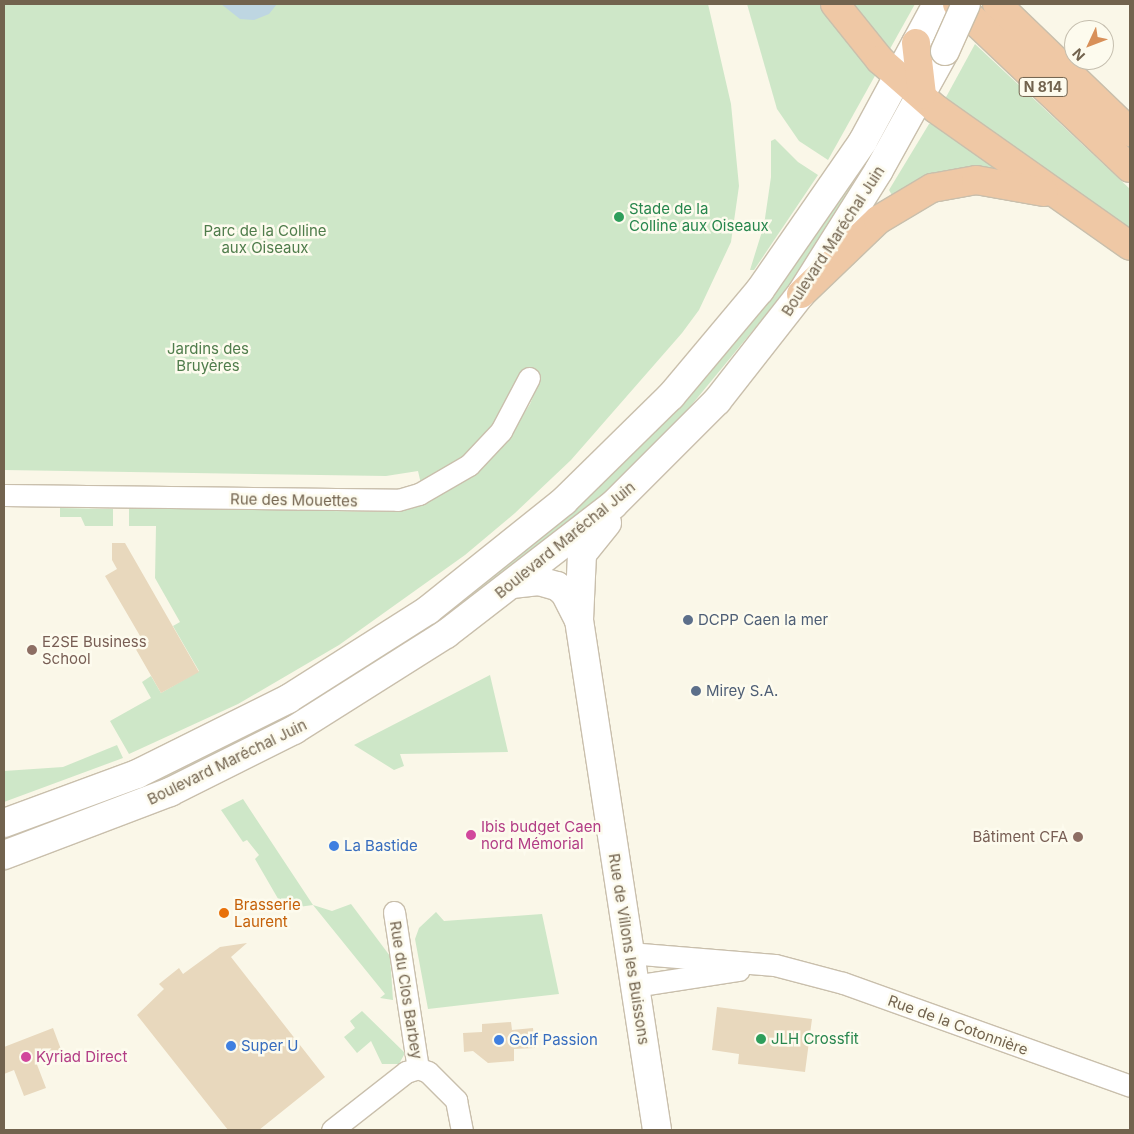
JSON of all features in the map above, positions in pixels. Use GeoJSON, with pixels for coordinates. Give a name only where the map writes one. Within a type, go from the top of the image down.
{"type":"FeatureCollection","features":[{"type":"Feature","properties":{"kind":"highway"},"geometry":{"type":"LineString","coordinates":[[835,4],[856,34],[899,76],[922,95],[1130,246]]}},
{"type":"Feature","properties":{"kind":"highway","name":"N 814"},"geometry":{"type":"LineString","coordinates":[[957,4],[1130,168]]}},
{"type":"Feature","properties":{"kind":"highway","name":"N 814"},"geometry":{"type":"LineString","coordinates":[[997,4],[1130,132]]}},
{"type":"Feature","properties":{"kind":"highway"},"geometry":{"type":"LineString","coordinates":[[919,38],[922,95]]}},
{"type":"Feature","properties":{"kind":"highway"},"geometry":{"type":"LineString","coordinates":[[802,294],[878,220],[932,188],[976,180],[1056,194]]}},
{"type":"Feature","properties":{"kind":"main road","name":"Boulevard Maréchal Juin"},"geometry":{"type":"LineString","coordinates":[[4,824],[77,799],[200,746],[355,658],[435,605],[511,547],[647,421],[734,325],[828,194],[899,76],[937,4]]}},
{"type":"Feature","properties":{"kind":"main road","name":"Boulevard Maréchal Juin"},"geometry":{"type":"LineString","coordinates":[[4,855],[170,792],[263,747],[406,661],[512,584],[613,505],[717,400],[802,294],[922,95],[966,4]]}},
{"type":"Feature","properties":{"kind":"main road"},"geometry":{"type":"LineString","coordinates":[[579,620],[582,554],[607,523],[613,505]]}},
{"type":"Feature","properties":{"kind":"main road"},"geometry":{"type":"LineString","coordinates":[[512,584],[539,581],[557,586],[565,594],[579,620]]}},
{"type":"Feature","properties":{"kind":"main road","name":"Rue de Villons les Buissons"},"geometry":{"type":"LineString","coordinates":[[579,620],[657,1130]]}},
{"type":"Feature","properties":{"kind":"street","name":"Rue des Mouettes"},"geometry":{"type":"LineString","coordinates":[[4,495],[398,500],[432,487],[469,465],[501,432],[529,378]]}},
{"type":"Feature","properties":{"kind":"street","name":"Rue du Clos Barbey"},"geometry":{"type":"LineString","coordinates":[[394,912],[418,1068]]}},
{"type":"Feature","properties":{"kind":"street","name":"Rue de la Cotonnière"},"geometry":{"type":"LineString","coordinates":[[629,953],[748,960],[843,983],[1130,1086]]}},
{"type":"Feature","properties":{"kind":"street","name":"Rue de la Cotonnière"},"geometry":{"type":"LineString","coordinates":[[634,986],[717,971],[784,968]]}},
{"type":"Feature","properties":{"kind":"street","name":"Rue du Clos Barbey"},"geometry":{"type":"LineString","coordinates":[[332,1130],[406,1072],[418,1068],[428,1072],[456,1100],[462,1130]]}},
{"type":"Feature","properties":{"kind":"green space","name":"Parc de la Colline aux Oiseaux"},"geometry":{"type":"Polygon","coordinates":[[[4,4],[708,4],[731,104],[739,186],[731,242],[699,310],[682,333],[571,460],[515,513],[465,555],[339,645],[238,704],[129,754],[110,721],[151,698],[142,682],[151,676],[161,693],[199,671],[173,626],[180,622],[155,578],[156,526],[129,526],[129,507],[385,512],[422,504],[460,484],[500,450],[530,404],[538,384],[505,411],[467,457],[421,484],[418,471],[386,476],[4,470],[4,4]]]}},
{"type":"Feature","properties":{"kind":"green space"},"geometry":{"type":"Polygon","coordinates":[[[747,4],[915,4],[828,160],[799,141],[777,109],[747,4]]]}},
{"type":"Feature","properties":{"kind":"green space"},"geometry":{"type":"Polygon","coordinates":[[[975,44],[1130,189],[1130,234],[945,99],[975,44]]]}},
{"type":"Feature","properties":{"kind":"green space"},"geometry":{"type":"Polygon","coordinates":[[[937,119],[1012,173],[893,197],[889,190],[929,124],[937,119]]]}},
{"type":"Feature","properties":{"kind":"green space"},"geometry":{"type":"Polygon","coordinates":[[[775,139],[798,162],[818,175],[754,270],[750,270],[764,225],[771,177],[771,141],[775,139]]]}},
{"type":"Feature","properties":{"kind":"green space"},"geometry":{"type":"Polygon","coordinates":[[[859,185],[802,271],[689,408],[597,501],[445,625],[437,615],[545,530],[847,186],[859,185]]]}},
{"type":"Feature","properties":{"kind":"green space"},"geometry":{"type":"Polygon","coordinates":[[[60,508],[113,509],[113,526],[85,526],[81,517],[60,517],[60,508]]]}},
{"type":"Feature","properties":{"kind":"green space"},"geometry":{"type":"Polygon","coordinates":[[[429,618],[437,630],[261,740],[4,847],[4,832],[429,618]]]}},
{"type":"Feature","properties":{"kind":"green space"},"geometry":{"type":"Polygon","coordinates":[[[490,675],[508,752],[400,754],[404,766],[394,770],[354,745],[490,675]]]}},
{"type":"Feature","properties":{"kind":"green space"},"geometry":{"type":"Polygon","coordinates":[[[117,745],[123,758],[4,802],[4,771],[63,767],[117,745]]]}},
{"type":"Feature","properties":{"kind":"green space"},"geometry":{"type":"Polygon","coordinates":[[[243,799],[313,905],[284,909],[255,859],[259,855],[247,840],[243,842],[221,810],[243,799]]]}},
{"type":"Feature","properties":{"kind":"green space"},"geometry":{"type":"Polygon","coordinates":[[[351,904],[390,956],[393,1000],[380,998],[385,994],[313,905],[332,911],[351,904]]]}},
{"type":"Feature","properties":{"kind":"green space"},"geometry":{"type":"Polygon","coordinates":[[[436,912],[444,921],[542,914],[559,994],[428,1009],[415,939],[419,928],[436,912]]]}},
{"type":"Feature","properties":{"kind":"green space"},"geometry":{"type":"Polygon","coordinates":[[[362,1011],[405,1053],[399,1064],[382,1064],[371,1041],[357,1053],[344,1037],[355,1028],[350,1021],[362,1011]]]}},
{"type":"Feature","properties":{"kind":"water"},"geometry":{"type":"Polygon","coordinates":[[[221,4],[277,4],[269,14],[254,20],[240,19],[221,4]]]}},
{"type":"Feature","properties":{"kind":"building"},"geometry":{"type":"Polygon","coordinates":[[[112,543],[125,543],[199,672],[161,693],[134,646],[143,641],[105,576],[117,569],[112,560],[112,543]]]}},
{"type":"Feature","properties":{"kind":"building","name":"Super U"},"geometry":{"type":"Polygon","coordinates":[[[247,943],[231,957],[325,1077],[259,1130],[228,1130],[137,1015],[164,989],[159,984],[179,968],[183,974],[220,947],[247,943]]]}},
{"type":"Feature","properties":{"kind":"building","name":"JLH Crossfit"},"geometry":{"type":"Polygon","coordinates":[[[717,1007],[812,1019],[805,1072],[738,1064],[739,1054],[712,1050],[717,1007]]]}},
{"type":"Feature","properties":{"kind":"building","name":"Golf Passion"},"geometry":{"type":"Polygon","coordinates":[[[511,1022],[512,1030],[533,1028],[535,1048],[514,1049],[514,1061],[488,1063],[473,1051],[464,1052],[463,1033],[482,1032],[482,1024],[511,1022]]]}},
{"type":"Feature","properties":{"kind":"building","name":"Kyriad Direct"},"geometry":{"type":"Polygon","coordinates":[[[53,1028],[62,1052],[36,1062],[46,1088],[24,1096],[14,1070],[4,1074],[4,1047],[53,1028]]]}},
{"type":"Feature","properties":{"kind":"place","name":"Stade de la Colline aux Oiseaux"},"geometry":{"type":"Point","coordinates":[619,217]}},
{"type":"Feature","properties":{"kind":"place","name":"DCPP Caen la mer"},"geometry":{"type":"Point","coordinates":[688,620]}},
{"type":"Feature","properties":{"kind":"place","name":"E2SE Business School"},"geometry":{"type":"Point","coordinates":[32,650]}},
{"type":"Feature","properties":{"kind":"place","name":"Mirey S.A."},"geometry":{"type":"Point","coordinates":[696,691]}},
{"type":"Feature","properties":{"kind":"place","name":"Ibis budget Caen nord Mémorial"},"geometry":{"type":"Point","coordinates":[471,835]}},
{"type":"Feature","properties":{"kind":"place","name":"Bâtiment CFA"},"geometry":{"type":"Point","coordinates":[1078,837]}},
{"type":"Feature","properties":{"kind":"place","name":"La Bastide"},"geometry":{"type":"Point","coordinates":[334,846]}},
{"type":"Feature","properties":{"kind":"place","name":"Brasserie Laurent"},"geometry":{"type":"Point","coordinates":[224,913]}},
{"type":"Feature","properties":{"kind":"place","name":"JLH Crossfit"},"geometry":{"type":"Point","coordinates":[761,1039]}},
{"type":"Feature","properties":{"kind":"place","name":"Golf Passion"},"geometry":{"type":"Point","coordinates":[499,1040]}},
{"type":"Feature","properties":{"kind":"place","name":"Super U"},"geometry":{"type":"Point","coordinates":[231,1046]}},
{"type":"Feature","properties":{"kind":"place","name":"Kyriad Direct"},"geometry":{"type":"Point","coordinates":[26,1057]}},
{"type":"Feature","properties":{"kind":"park label","name":"Jardins des Bruyères"},"geometry":{"type":"Point","coordinates":[208,356]}}]}
